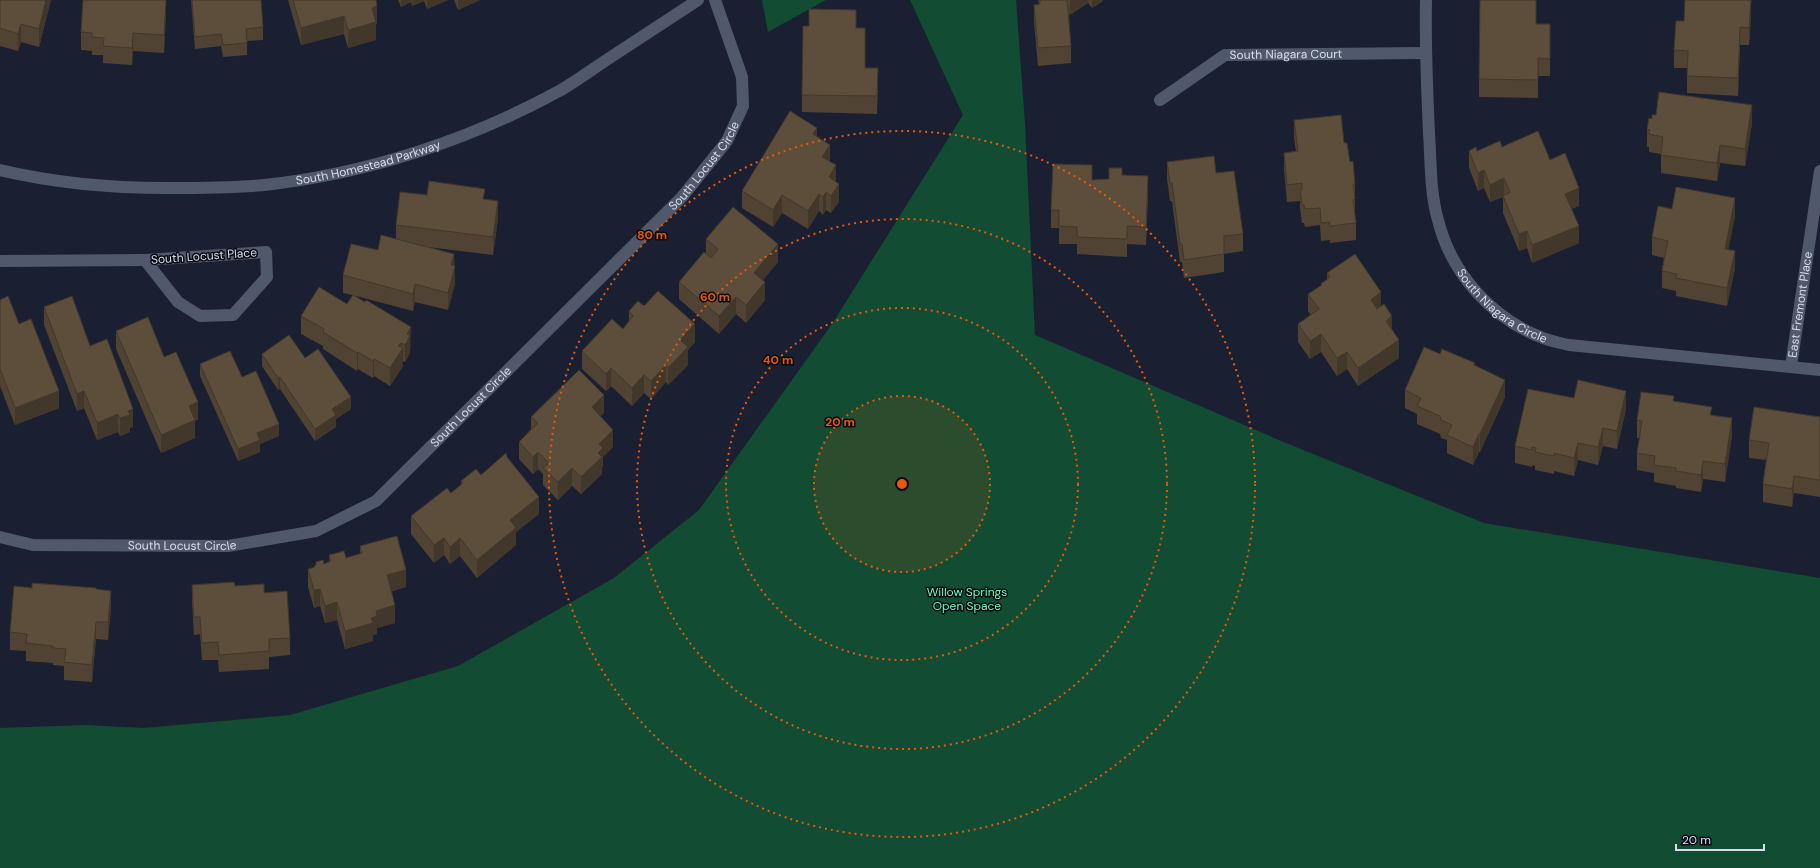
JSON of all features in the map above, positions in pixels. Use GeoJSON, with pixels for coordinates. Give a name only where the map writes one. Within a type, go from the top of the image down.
{"type":"FeatureCollection","features":[{"type":"Feature","properties":{"kind":"street","name":"South Homestead Parkway"},"geometry":{"type":"LineString","coordinates":[[0,170],[28,177],[75,184],[129,188],[210,189],[264,185],[316,177],[402,157],[447,142],[561,90],[698,0]]}},
{"type":"Feature","properties":{"kind":"street","name":"South Locust Circle"},"geometry":{"type":"LineString","coordinates":[[0,537],[33,545],[228,546],[316,530],[376,501],[682,197],[727,142],[743,106],[742,77],[715,0]]}},
{"type":"Feature","properties":{"kind":"street","name":"South Niagara Circle"},"geometry":{"type":"LineString","coordinates":[[1426,0],[1425,53],[1432,185],[1437,220],[1447,248],[1459,269],[1477,293],[1506,319],[1542,338],[1569,345],[1820,370]]}},
{"type":"Feature","properties":{"kind":"street","name":"South Niagara Court"},"geometry":{"type":"LineString","coordinates":[[1160,100],[1226,55],[1425,53]]}},
{"type":"Feature","properties":{"kind":"street","name":"East Fremont Place"},"geometry":{"type":"LineString","coordinates":[[1791,366],[1820,171]]}},
{"type":"Feature","properties":{"kind":"street","name":"South Locust Place"},"geometry":{"type":"LineString","coordinates":[[0,260],[145,260],[266,252],[268,277],[233,316],[200,316],[178,302],[145,260]]}},
{"type":"Feature","properties":{"kind":"green space"},"geometry":{"type":"Polygon","coordinates":[[[762,0],[826,0],[768,32],[762,0]]]}},
{"type":"Feature","properties":{"kind":"green space","name":"Willow Springs Open Space"},"geometry":{"type":"Polygon","coordinates":[[[910,0],[1016,0],[1025,124],[1035,335],[1281,441],[1484,523],[1820,578],[1820,868],[0,868],[0,728],[85,725],[144,728],[290,715],[458,666],[614,578],[699,510],[832,324],[963,115],[910,0]]]}},
{"type":"Feature","properties":{"kind":"building"},"geometry":{"type":"Polygon","coordinates":[[[0,0],[46,0],[39,29],[21,24],[18,34],[0,28],[0,0]]]}},
{"type":"Feature","properties":{"kind":"building"},"geometry":{"type":"Polygon","coordinates":[[[83,0],[166,0],[164,35],[133,33],[132,48],[103,46],[104,38],[92,37],[92,33],[81,32],[83,0]]]}},
{"type":"Feature","properties":{"kind":"building"},"geometry":{"type":"Polygon","coordinates":[[[192,0],[261,0],[263,27],[246,29],[247,43],[223,45],[221,34],[195,37],[192,0]]]}},
{"type":"Feature","properties":{"kind":"building"},"geometry":{"type":"Polygon","coordinates":[[[293,0],[376,0],[377,6],[372,8],[376,22],[348,30],[344,16],[301,28],[293,0]]]}},
{"type":"Feature","properties":{"kind":"building"},"geometry":{"type":"Polygon","coordinates":[[[1040,0],[1067,0],[1071,46],[1038,48],[1034,5],[1040,4],[1040,0]]]}},
{"type":"Feature","properties":{"kind":"building"},"geometry":{"type":"Polygon","coordinates":[[[1480,0],[1536,0],[1536,24],[1550,24],[1550,59],[1538,58],[1538,80],[1479,79],[1480,0]]]}},
{"type":"Feature","properties":{"kind":"building"},"geometry":{"type":"Polygon","coordinates":[[[1685,0],[1751,0],[1749,28],[1740,27],[1738,78],[1687,76],[1688,51],[1674,50],[1676,21],[1684,21],[1685,0]]]}},
{"type":"Feature","properties":{"kind":"building"},"geometry":{"type":"Polygon","coordinates":[[[809,9],[856,10],[856,28],[865,28],[865,68],[878,68],[877,96],[802,95],[803,26],[809,26],[809,9]]]}},
{"type":"Feature","properties":{"kind":"building"},"geometry":{"type":"Polygon","coordinates":[[[1659,92],[1752,105],[1745,149],[1720,145],[1717,163],[1661,155],[1663,137],[1649,134],[1650,130],[1647,129],[1649,118],[1652,119],[1652,115],[1656,115],[1659,92]]]}},
{"type":"Feature","properties":{"kind":"building"},"geometry":{"type":"Polygon","coordinates":[[[790,111],[817,128],[813,134],[830,145],[822,157],[836,165],[829,177],[839,184],[831,196],[826,192],[823,197],[819,194],[808,211],[782,195],[773,210],[742,191],[790,111]]]}},
{"type":"Feature","properties":{"kind":"building"},"geometry":{"type":"Polygon","coordinates":[[[1341,115],[1344,143],[1347,143],[1350,162],[1353,161],[1355,184],[1353,184],[1355,199],[1353,200],[1356,223],[1330,226],[1330,222],[1321,223],[1320,208],[1305,209],[1304,205],[1302,205],[1300,190],[1302,190],[1302,183],[1287,185],[1284,153],[1298,151],[1294,120],[1341,115]]]}},
{"type":"Feature","properties":{"kind":"building"},"geometry":{"type":"Polygon","coordinates":[[[1538,131],[1550,160],[1565,153],[1579,188],[1565,194],[1579,226],[1532,245],[1527,231],[1519,234],[1503,196],[1510,192],[1504,178],[1490,185],[1484,170],[1478,173],[1469,151],[1476,147],[1477,151],[1500,141],[1502,147],[1538,131]]]}},
{"type":"Feature","properties":{"kind":"building"},"geometry":{"type":"Polygon","coordinates":[[[1214,156],[1216,173],[1234,171],[1243,234],[1224,236],[1224,254],[1184,260],[1182,244],[1180,244],[1172,183],[1170,183],[1167,162],[1214,156]]]}},
{"type":"Feature","properties":{"kind":"building"},"geometry":{"type":"Polygon","coordinates":[[[1053,164],[1092,165],[1092,180],[1109,179],[1109,168],[1122,168],[1122,175],[1148,176],[1146,227],[1127,226],[1127,239],[1077,237],[1077,227],[1059,226],[1059,210],[1051,210],[1053,164]]]}},
{"type":"Feature","properties":{"kind":"building"},"geometry":{"type":"Polygon","coordinates":[[[429,181],[485,189],[483,199],[498,201],[493,237],[396,225],[400,192],[427,195],[429,181]]]}},
{"type":"Feature","properties":{"kind":"building"},"geometry":{"type":"Polygon","coordinates":[[[1676,187],[1735,198],[1725,249],[1735,251],[1727,288],[1676,278],[1677,274],[1662,271],[1668,241],[1652,237],[1658,206],[1672,209],[1676,187]]]}},
{"type":"Feature","properties":{"kind":"building"},"geometry":{"type":"Polygon","coordinates":[[[733,207],[778,244],[754,273],[765,282],[746,305],[736,297],[719,316],[679,282],[704,252],[711,258],[718,249],[706,239],[733,207]]]}},
{"type":"Feature","properties":{"kind":"building"},"geometry":{"type":"Polygon","coordinates":[[[381,235],[454,254],[451,265],[455,266],[448,293],[415,284],[413,294],[343,275],[351,244],[378,250],[381,235]]]}},
{"type":"Feature","properties":{"kind":"building"},"geometry":{"type":"Polygon","coordinates":[[[1355,254],[1381,292],[1371,300],[1377,309],[1384,304],[1392,316],[1386,321],[1399,340],[1358,368],[1347,352],[1337,358],[1321,334],[1310,341],[1298,324],[1319,309],[1308,294],[1322,285],[1321,284],[1330,277],[1327,273],[1355,254]]]}},
{"type":"Feature","properties":{"kind":"building"},"geometry":{"type":"Polygon","coordinates":[[[319,287],[347,304],[353,295],[365,302],[366,300],[411,327],[407,334],[410,336],[405,345],[401,343],[398,346],[403,348],[390,368],[374,359],[373,361],[358,352],[357,353],[323,332],[324,329],[301,316],[319,287]]]}},
{"type":"Feature","properties":{"kind":"building"},"geometry":{"type":"Polygon","coordinates":[[[658,291],[695,324],[680,340],[688,347],[668,368],[666,365],[651,381],[644,375],[632,388],[611,368],[606,374],[582,351],[612,319],[623,329],[633,316],[629,311],[638,301],[644,306],[658,291]]]}},
{"type":"Feature","properties":{"kind":"building"},"geometry":{"type":"Polygon","coordinates":[[[8,296],[19,324],[31,319],[59,391],[15,408],[0,369],[0,300],[8,296]]]}},
{"type":"Feature","properties":{"kind":"building"},"geometry":{"type":"Polygon","coordinates":[[[72,296],[90,346],[107,339],[133,409],[128,411],[130,415],[120,418],[118,414],[97,423],[84,391],[77,394],[44,307],[72,296]]]}},
{"type":"Feature","properties":{"kind":"building"},"geometry":{"type":"Polygon","coordinates":[[[148,317],[164,357],[176,352],[198,402],[189,406],[195,420],[161,435],[116,331],[148,317]]]}},
{"type":"Feature","properties":{"kind":"building"},"geometry":{"type":"Polygon","coordinates":[[[289,335],[305,358],[318,349],[351,397],[332,409],[336,415],[315,429],[280,377],[278,378],[262,354],[289,335]]]}},
{"type":"Feature","properties":{"kind":"building"},"geometry":{"type":"Polygon","coordinates":[[[1424,347],[1440,354],[1442,349],[1475,363],[1474,365],[1505,380],[1473,447],[1447,435],[1452,425],[1441,420],[1440,416],[1417,406],[1421,398],[1405,390],[1424,347]]]}},
{"type":"Feature","properties":{"kind":"building"},"geometry":{"type":"Polygon","coordinates":[[[230,351],[242,377],[256,371],[279,424],[257,433],[260,440],[238,449],[200,364],[230,351]]]}},
{"type":"Feature","properties":{"kind":"building"},"geometry":{"type":"Polygon","coordinates":[[[579,370],[604,395],[592,407],[613,430],[599,444],[603,448],[598,453],[602,457],[581,477],[572,468],[558,482],[543,468],[549,463],[538,452],[533,457],[519,442],[538,423],[531,417],[579,370]]]}},
{"type":"Feature","properties":{"kind":"building"},"geometry":{"type":"Polygon","coordinates":[[[1578,380],[1626,391],[1617,431],[1603,428],[1598,447],[1578,443],[1574,458],[1554,453],[1554,456],[1535,452],[1536,448],[1532,447],[1532,450],[1515,446],[1528,389],[1574,398],[1578,380]]]}},
{"type":"Feature","properties":{"kind":"building"},"geometry":{"type":"Polygon","coordinates":[[[1641,392],[1674,396],[1673,401],[1712,407],[1710,415],[1732,418],[1725,464],[1703,461],[1701,475],[1676,471],[1676,468],[1654,465],[1655,456],[1637,453],[1642,421],[1637,420],[1641,392]]]}},
{"type":"Feature","properties":{"kind":"building"},"geometry":{"type":"Polygon","coordinates":[[[1754,407],[1820,417],[1820,480],[1794,476],[1792,489],[1763,484],[1769,443],[1749,440],[1754,407]]]}},
{"type":"Feature","properties":{"kind":"building"},"geometry":{"type":"Polygon","coordinates":[[[506,453],[507,457],[539,497],[510,520],[516,528],[477,560],[460,538],[450,547],[444,538],[434,545],[411,516],[447,488],[451,493],[463,483],[461,481],[476,469],[481,475],[506,453]]]}},
{"type":"Feature","properties":{"kind":"building"},"geometry":{"type":"Polygon","coordinates":[[[397,536],[406,570],[387,575],[395,605],[376,611],[377,616],[371,618],[373,623],[345,631],[337,602],[325,606],[320,589],[314,590],[308,569],[315,567],[316,562],[323,560],[324,564],[331,561],[329,555],[344,551],[346,558],[362,553],[360,546],[397,536]]]}},
{"type":"Feature","properties":{"kind":"building"},"geometry":{"type":"Polygon","coordinates":[[[234,582],[235,586],[264,584],[264,593],[287,591],[290,638],[269,639],[269,651],[219,655],[218,642],[202,643],[200,617],[194,617],[192,585],[234,582]]]}},
{"type":"Feature","properties":{"kind":"building"},"geometry":{"type":"Polygon","coordinates":[[[32,583],[96,588],[111,591],[108,622],[96,622],[92,665],[64,662],[66,649],[26,643],[27,634],[10,632],[14,586],[32,588],[32,583]]]}}]}
